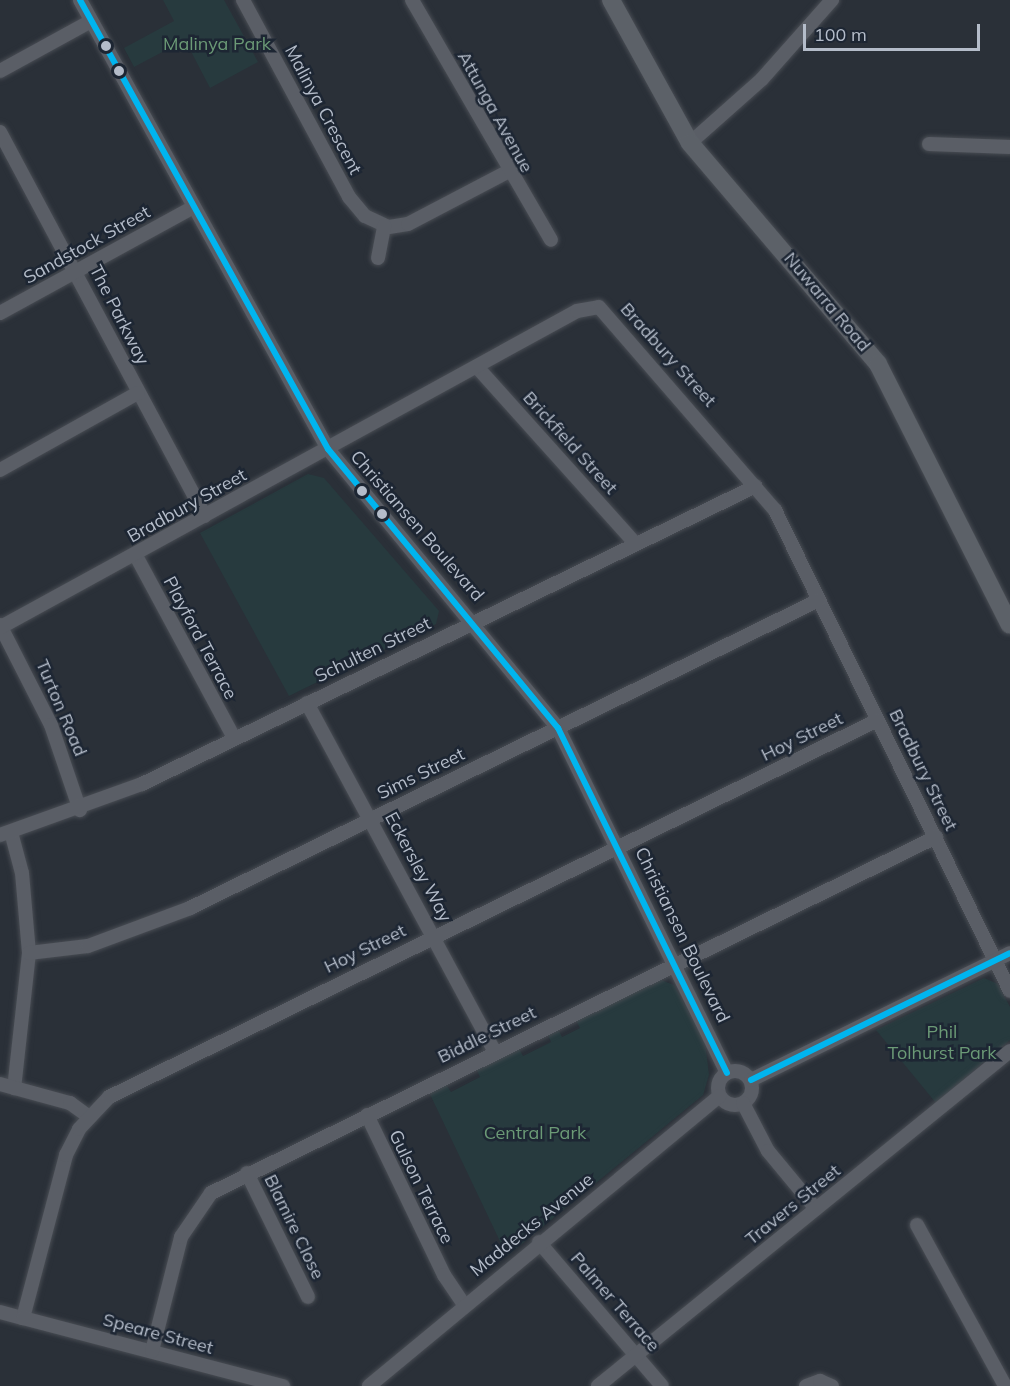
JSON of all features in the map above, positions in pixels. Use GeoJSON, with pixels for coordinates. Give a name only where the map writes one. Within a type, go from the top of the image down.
{"type":"FeatureCollection","features":[{"type":"Feature","properties":{"kind":"main road","name":"Nuwarra Road"},"geometry":{"type":"LineString","coordinates":[[611,0],[690,143],[879,364],[1010,625]]}},
{"type":"Feature","properties":{"kind":"street","name":"Christiansen Boulevard"},"geometry":{"type":"LineString","coordinates":[[80,0],[192,208],[328,449],[475,621],[558,728],[619,846],[727,1073]]}},
{"type":"Feature","properties":{"kind":"street","name":"Malinya Crescent"},"geometry":{"type":"LineString","coordinates":[[243,0],[349,197],[365,216],[384,226]]}},
{"type":"Feature","properties":{"kind":"street","name":"Attunga Avenue"},"geometry":{"type":"LineString","coordinates":[[412,0],[507,172],[551,240]]}},
{"type":"Feature","properties":{"kind":"street"},"geometry":{"type":"LineString","coordinates":[[690,143],[762,79],[830,1]]}},
{"type":"Feature","properties":{"kind":"street"},"geometry":{"type":"LineString","coordinates":[[0,71],[91,21]]}},
{"type":"Feature","properties":{"kind":"street","name":"The Parkway"},"geometry":{"type":"LineString","coordinates":[[0,132],[205,516]]}},
{"type":"Feature","properties":{"kind":"street"},"geometry":{"type":"LineString","coordinates":[[929,144],[1010,147]]}},
{"type":"Feature","properties":{"kind":"street"},"geometry":{"type":"LineString","coordinates":[[378,258],[384,226],[417,221],[507,172]]}},
{"type":"Feature","properties":{"kind":"street","name":"Sandstock Street"},"geometry":{"type":"LineString","coordinates":[[0,313],[192,208]]}},
{"type":"Feature","properties":{"kind":"street","name":"Bradbury Street"},"geometry":{"type":"LineString","coordinates":[[1,626],[577,311],[599,307],[775,510],[995,961]]}},
{"type":"Feature","properties":{"kind":"street","name":"Brickfield Street"},"geometry":{"type":"LineString","coordinates":[[477,367],[635,543]]}},
{"type":"Feature","properties":{"kind":"street"},"geometry":{"type":"LineString","coordinates":[[0,470],[138,393]]}},
{"type":"Feature","properties":{"kind":"street","name":"Schulten Street"},"geometry":{"type":"LineString","coordinates":[[6,834],[80,810],[756,486]]}},
{"type":"Feature","properties":{"kind":"street","name":"Playford Terrace"},"geometry":{"type":"LineString","coordinates":[[135,554],[234,738]]}},
{"type":"Feature","properties":{"kind":"street","name":"Sims Street"},"geometry":{"type":"LineString","coordinates":[[29,953],[88,946],[144,927],[372,819],[819,600]]}},
{"type":"Feature","properties":{"kind":"street","name":"Turton Road"},"geometry":{"type":"LineString","coordinates":[[1,626],[51,725],[80,810]]}},
{"type":"Feature","properties":{"kind":"street","name":"Eckersley Way"},"geometry":{"type":"LineString","coordinates":[[307,703],[372,819],[494,1051]]}},
{"type":"Feature","properties":{"kind":"street","name":"Hoy Street"},"geometry":{"type":"LineString","coordinates":[[23,1318],[66,1155],[88,1116],[120,1089],[878,720]]}},
{"type":"Feature","properties":{"kind":"street"},"geometry":{"type":"LineString","coordinates":[[6,834],[22,873],[29,953],[7,1086],[70,1103],[88,1116]]}},
{"type":"Feature","properties":{"kind":"street","name":"Biddle Street"},"geometry":{"type":"LineString","coordinates":[[152,1351],[188,1220],[211,1193],[494,1051],[936,837]]}},
{"type":"Feature","properties":{"kind":"street"},"geometry":{"type":"LineString","coordinates":[[751,1080],[1010,953]]}},
{"type":"Feature","properties":{"kind":"street"},"geometry":{"type":"LineString","coordinates":[[995,961],[1010,991]]}},
{"type":"Feature","properties":{"kind":"street","name":"Travers Street"},"geometry":{"type":"LineString","coordinates":[[598,1386],[1010,1051]]}},
{"type":"Feature","properties":{"kind":"street"},"geometry":{"type":"LineString","coordinates":[[742,1072],[751,1080],[752,1090],[743,1103],[728,1104],[720,1096],[719,1081],[727,1073],[742,1072]]}},
{"type":"Feature","properties":{"kind":"street","name":"Maddecks Avenue"},"geometry":{"type":"LineString","coordinates":[[369,1386],[539,1242],[720,1096]]}},
{"type":"Feature","properties":{"kind":"street"},"geometry":{"type":"LineString","coordinates":[[743,1103],[768,1151],[816,1209]]}},
{"type":"Feature","properties":{"kind":"street","name":"Gulson Terrace"},"geometry":{"type":"LineString","coordinates":[[367,1115],[444,1275],[464,1305]]}},
{"type":"Feature","properties":{"kind":"street","name":"Blamire Close"},"geometry":{"type":"LineString","coordinates":[[247,1173],[308,1297]]}},
{"type":"Feature","properties":{"kind":"street"},"geometry":{"type":"LineString","coordinates":[[917,1225],[1005,1386]]}},
{"type":"Feature","properties":{"kind":"street","name":"Palmer Terrace"},"geometry":{"type":"LineString","coordinates":[[539,1242],[662,1386]]}},
{"type":"Feature","properties":{"kind":"street"},"geometry":{"type":"LineString","coordinates":[[0,1312],[23,1318]]}},
{"type":"Feature","properties":{"kind":"street","name":"Speare Street"},"geometry":{"type":"LineString","coordinates":[[23,1318],[283,1386]]}},
{"type":"Feature","properties":{"kind":"street"},"geometry":{"type":"LineString","coordinates":[[806,1386],[820,1381],[832,1386]]}},
{"type":"Feature","properties":{"kind":"green space","name":"Malinya Park"},"geometry":{"type":"Polygon","coordinates":[[[163,0],[224,0],[258,62],[210,88],[185,40],[134,67],[124,48],[174,21],[163,0]]]}},
{"type":"Feature","properties":{"kind":"green space"},"geometry":{"type":"Polygon","coordinates":[[[308,474],[324,478],[439,611],[436,624],[289,696],[200,533],[308,474]]]}},
{"type":"Feature","properties":{"kind":"green space","name":"Central Park"},"geometry":{"type":"Polygon","coordinates":[[[656,978],[674,985],[705,1042],[709,1075],[703,1095],[507,1256],[428,1090],[445,1083],[451,1092],[480,1077],[476,1068],[518,1047],[523,1056],[551,1042],[547,1032],[557,1027],[562,1037],[580,1028],[575,1018],[656,978]]]}},
{"type":"Feature","properties":{"kind":"green space","name":"Phil Tolhurst Park"},"geometry":{"type":"Polygon","coordinates":[[[984,978],[998,984],[1010,1007],[1010,1040],[936,1103],[876,1030],[984,978]]]}},
{"type":"Feature","properties":{"kind":"transit line"},"geometry":{"type":"LineString","coordinates":[[80,0],[328,449],[558,728],[727,1073]]}},
{"type":"Feature","properties":{"kind":"transit line"},"geometry":{"type":"LineString","coordinates":[[751,1080],[1010,953]]}}]}
